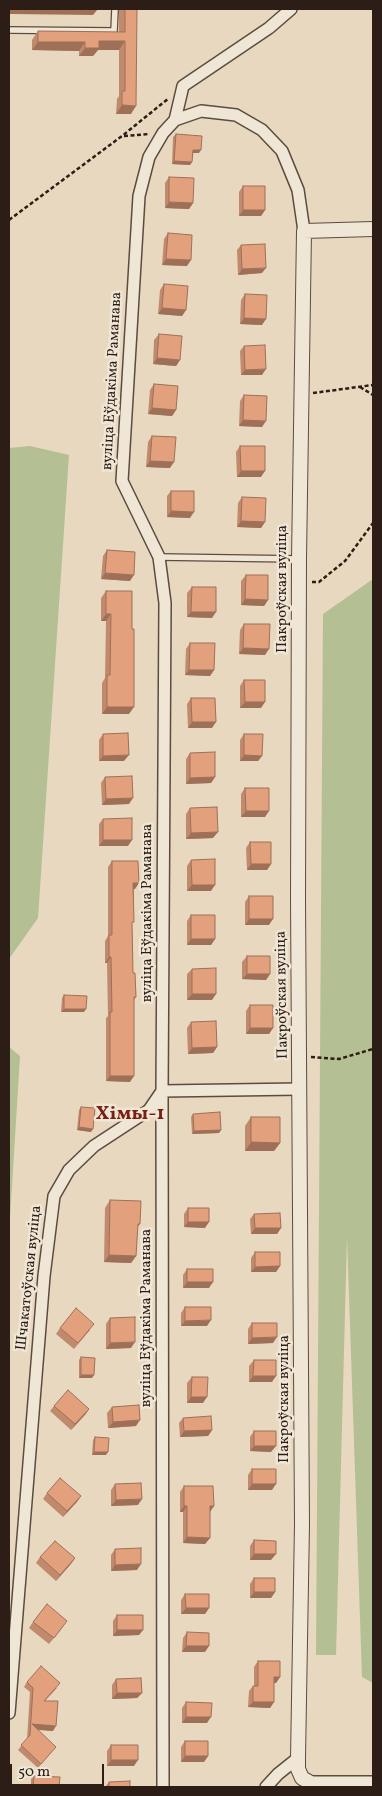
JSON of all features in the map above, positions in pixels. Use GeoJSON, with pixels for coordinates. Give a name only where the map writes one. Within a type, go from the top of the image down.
{"type":"FeatureCollection","features":[{"type":"Feature","properties":{"kind":"street"},"geometry":{"type":"LineString","coordinates":[[175,120],[183,86],[269,28],[291,9]]}},
{"type":"Feature","properties":{"kind":"street","name":"вуліца Еўдакіма Раманава"},"geometry":{"type":"LineString","coordinates":[[163,1787],[162,1091],[164,604],[159,557],[122,481],[139,196],[149,157],[163,133],[175,120],[201,111],[236,115]]}},
{"type":"Feature","properties":{"kind":"street","name":"Пакроўская вуліца"},"geometry":{"type":"LineString","coordinates":[[236,115],[262,130],[282,151],[298,190],[304,231],[299,559],[298,899],[302,1524],[298,1769],[302,1778],[309,1785]]}},
{"type":"Feature","properties":{"kind":"street"},"geometry":{"type":"LineString","coordinates":[[304,231],[373,229]]}},
{"type":"Feature","properties":{"kind":"street"},"geometry":{"type":"LineString","coordinates":[[162,1091],[300,1089]]}},
{"type":"Feature","properties":{"kind":"street","name":"Шчакатоўская вуліца"},"geometry":{"type":"LineString","coordinates":[[9,1713],[44,1285],[54,1196],[69,1170],[94,1146],[149,1110],[162,1091]]}},
{"type":"Feature","properties":{"kind":"street"},"geometry":{"type":"LineString","coordinates":[[266,1787],[278,1774],[298,1758]]}},
{"type":"Feature","properties":{"kind":"street"},"geometry":{"type":"LineString","coordinates":[[309,1785],[373,1782]]}},
{"type":"Feature","properties":{"kind":"lane"},"geometry":{"type":"LineString","coordinates":[[9,30],[114,31],[115,9]]}},
{"type":"Feature","properties":{"kind":"lane"},"geometry":{"type":"LineString","coordinates":[[159,557],[299,559]]}},
{"type":"Feature","properties":{"kind":"path"},"geometry":{"type":"LineString","coordinates":[[9,220],[122,136],[183,86]]}},
{"type":"Feature","properties":{"kind":"path"},"geometry":{"type":"LineString","coordinates":[[122,136],[163,133]]}},
{"type":"Feature","properties":{"kind":"path"},"geometry":{"type":"LineString","coordinates":[[302,394],[373,385]]}},
{"type":"Feature","properties":{"kind":"path"},"geometry":{"type":"LineString","coordinates":[[360,387],[373,395]]}},
{"type":"Feature","properties":{"kind":"path"},"geometry":{"type":"LineString","coordinates":[[300,583],[319,582],[339,567],[373,523]]}},
{"type":"Feature","properties":{"kind":"path"},"geometry":{"type":"LineString","coordinates":[[300,1056],[339,1059],[373,1049]]}},
{"type":"Feature","properties":{"kind":"green space"},"geometry":{"type":"Polygon","coordinates":[[[30,446],[69,455],[38,918],[9,959],[9,448],[30,446]]]}},
{"type":"Feature","properties":{"kind":"green space"},"geometry":{"type":"Polygon","coordinates":[[[373,579],[373,1683],[362,1677],[347,1236],[336,1655],[316,1655],[323,614],[373,579]]]}},
{"type":"Feature","properties":{"kind":"green space"},"geometry":{"type":"Polygon","coordinates":[[[9,1047],[20,1056],[9,1235],[9,1047]]]}},
{"type":"Feature","properties":{"kind":"building"},"geometry":{"type":"Polygon","coordinates":[[[125,9],[137,9],[136,106],[122,105],[122,91],[125,91],[125,41],[99,41],[99,48],[85,48],[85,42],[38,42],[38,31],[125,32],[125,9]]]}},
{"type":"Feature","properties":{"kind":"building"},"geometry":{"type":"Polygon","coordinates":[[[176,134],[202,136],[201,150],[193,150],[192,162],[174,161],[176,134]]]}},
{"type":"Feature","properties":{"kind":"building"},"geometry":{"type":"Polygon","coordinates":[[[169,177],[194,178],[193,203],[169,202],[169,177]]]}},
{"type":"Feature","properties":{"kind":"building"},"geometry":{"type":"Polygon","coordinates":[[[243,186],[265,186],[265,210],[243,210],[243,186]]]}},
{"type":"Feature","properties":{"kind":"building"},"geometry":{"type":"Polygon","coordinates":[[[168,233],[192,235],[191,260],[166,259],[168,233]]]}},
{"type":"Feature","properties":{"kind":"building"},"geometry":{"type":"Polygon","coordinates":[[[265,244],[266,268],[242,269],[241,245],[265,244]]]}},
{"type":"Feature","properties":{"kind":"building"},"geometry":{"type":"Polygon","coordinates":[[[164,284],[188,286],[186,310],[162,308],[164,284]]]}},
{"type":"Feature","properties":{"kind":"building"},"geometry":{"type":"Polygon","coordinates":[[[245,294],[267,295],[266,319],[244,318],[245,294]]]}},
{"type":"Feature","properties":{"kind":"building"},"geometry":{"type":"Polygon","coordinates":[[[159,334],[182,336],[180,360],[157,358],[159,334]]]}},
{"type":"Feature","properties":{"kind":"building"},"geometry":{"type":"Polygon","coordinates":[[[265,345],[266,369],[245,370],[244,346],[265,345]]]}},
{"type":"Feature","properties":{"kind":"building"},"geometry":{"type":"Polygon","coordinates":[[[154,384],[178,386],[176,410],[152,408],[154,384]]]}},
{"type":"Feature","properties":{"kind":"building"},"geometry":{"type":"Polygon","coordinates":[[[244,395],[267,396],[266,421],[243,420],[244,395]]]}},
{"type":"Feature","properties":{"kind":"building"},"geometry":{"type":"Polygon","coordinates":[[[152,436],[176,437],[174,462],[150,461],[152,436]]]}},
{"type":"Feature","properties":{"kind":"building"},"geometry":{"type":"Polygon","coordinates":[[[240,446],[265,446],[265,471],[241,471],[240,446]]]}},
{"type":"Feature","properties":{"kind":"building"},"geometry":{"type":"Polygon","coordinates":[[[171,491],[194,491],[194,512],[171,511],[171,491]]]}},
{"type":"Feature","properties":{"kind":"building"},"geometry":{"type":"Polygon","coordinates":[[[242,497],[266,498],[265,522],[241,521],[242,497]]]}},
{"type":"Feature","properties":{"kind":"building"},"geometry":{"type":"Polygon","coordinates":[[[107,550],[135,552],[134,575],[105,573],[107,550]]]}},
{"type":"Feature","properties":{"kind":"building"},"geometry":{"type":"Polygon","coordinates":[[[246,575],[268,575],[268,600],[245,599],[246,575]]]}},
{"type":"Feature","properties":{"kind":"building"},"geometry":{"type":"Polygon","coordinates":[[[192,587],[216,587],[216,612],[191,612],[192,587]]]}},
{"type":"Feature","properties":{"kind":"building"},"geometry":{"type":"Polygon","coordinates":[[[106,591],[132,591],[134,707],[107,707],[107,675],[110,675],[111,614],[106,614],[106,591]]]}},
{"type":"Feature","properties":{"kind":"building"},"geometry":{"type":"Polygon","coordinates":[[[244,624],[270,624],[269,649],[243,648],[244,624]]]}},
{"type":"Feature","properties":{"kind":"building"},"geometry":{"type":"Polygon","coordinates":[[[190,643],[215,643],[214,670],[189,670],[190,643]]]}},
{"type":"Feature","properties":{"kind":"building"},"geometry":{"type":"Polygon","coordinates":[[[244,680],[265,680],[265,702],[245,702],[244,680]]]}},
{"type":"Feature","properties":{"kind":"building"},"geometry":{"type":"Polygon","coordinates":[[[191,698],[215,698],[216,722],[192,722],[191,698]]]}},
{"type":"Feature","properties":{"kind":"building"},"geometry":{"type":"Polygon","coordinates":[[[128,733],[129,755],[103,756],[103,734],[128,733]]]}},
{"type":"Feature","properties":{"kind":"building"},"geometry":{"type":"Polygon","coordinates":[[[244,734],[263,734],[262,756],[244,755],[244,734]]]}},
{"type":"Feature","properties":{"kind":"building"},"geometry":{"type":"Polygon","coordinates":[[[215,752],[215,777],[190,778],[190,753],[215,752]]]}},
{"type":"Feature","properties":{"kind":"building"},"geometry":{"type":"Polygon","coordinates":[[[132,776],[133,798],[106,799],[105,777],[132,776]]]}},
{"type":"Feature","properties":{"kind":"building"},"geometry":{"type":"Polygon","coordinates":[[[245,788],[269,788],[269,811],[246,811],[245,788]]]}},
{"type":"Feature","properties":{"kind":"building"},"geometry":{"type":"Polygon","coordinates":[[[217,807],[218,832],[191,833],[190,808],[217,807]]]}},
{"type":"Feature","properties":{"kind":"building"},"geometry":{"type":"Polygon","coordinates":[[[132,818],[132,840],[103,840],[103,819],[132,818]]]}},
{"type":"Feature","properties":{"kind":"building"},"geometry":{"type":"Polygon","coordinates":[[[250,842],[271,842],[271,864],[251,864],[250,842]]]}},
{"type":"Feature","properties":{"kind":"building"},"geometry":{"type":"Polygon","coordinates":[[[215,859],[215,885],[192,885],[191,860],[215,859]]]}},
{"type":"Feature","properties":{"kind":"building"},"geometry":{"type":"Polygon","coordinates":[[[112,861],[138,861],[139,883],[133,883],[134,922],[132,922],[133,973],[135,973],[136,997],[134,997],[134,1076],[110,1076],[110,1012],[112,1012],[109,935],[112,935],[112,861]]]}},
{"type":"Feature","properties":{"kind":"building"},"geometry":{"type":"Polygon","coordinates":[[[249,896],[273,896],[273,919],[249,919],[249,896]]]}},
{"type":"Feature","properties":{"kind":"building"},"geometry":{"type":"Polygon","coordinates":[[[191,915],[215,915],[215,939],[191,939],[191,915]]]}},
{"type":"Feature","properties":{"kind":"building"},"geometry":{"type":"Polygon","coordinates":[[[247,956],[270,956],[270,974],[247,974],[247,956]]]}},
{"type":"Feature","properties":{"kind":"building"},"geometry":{"type":"Polygon","coordinates":[[[216,968],[216,994],[192,994],[192,969],[216,968]]]}},
{"type":"Feature","properties":{"kind":"building"},"geometry":{"type":"Polygon","coordinates":[[[64,995],[87,996],[86,1009],[64,1009],[64,995]]]}},
{"type":"Feature","properties":{"kind":"building"},"geometry":{"type":"Polygon","coordinates":[[[250,1005],[273,1005],[273,1028],[250,1028],[250,1005]]]}},
{"type":"Feature","properties":{"kind":"building"},"geometry":{"type":"Polygon","coordinates":[[[216,1021],[217,1047],[192,1048],[191,1022],[216,1021]]]}},
{"type":"Feature","properties":{"kind":"building"},"geometry":{"type":"Polygon","coordinates":[[[81,1107],[95,1108],[93,1129],[79,1127],[81,1107]]]}},
{"type":"Feature","properties":{"kind":"building"},"geometry":{"type":"Polygon","coordinates":[[[220,1112],[221,1130],[194,1131],[193,1114],[220,1112]]]}},
{"type":"Feature","properties":{"kind":"building"},"geometry":{"type":"Polygon","coordinates":[[[251,1117],[280,1117],[280,1143],[251,1142],[251,1117]]]}},
{"type":"Feature","properties":{"kind":"building"},"geometry":{"type":"Polygon","coordinates":[[[110,1200],[141,1201],[136,1256],[109,1255],[110,1200]]]}},
{"type":"Feature","properties":{"kind":"building"},"geometry":{"type":"Polygon","coordinates":[[[188,1208],[209,1208],[209,1222],[188,1222],[188,1208]]]}},
{"type":"Feature","properties":{"kind":"building"},"geometry":{"type":"Polygon","coordinates":[[[280,1213],[281,1228],[255,1228],[254,1214],[280,1213]]]}},
{"type":"Feature","properties":{"kind":"building"},"geometry":{"type":"Polygon","coordinates":[[[255,1252],[280,1252],[280,1266],[255,1267],[255,1252]]]}},
{"type":"Feature","properties":{"kind":"building"},"geometry":{"type":"Polygon","coordinates":[[[187,1269],[213,1269],[213,1282],[187,1282],[187,1269]]]}},
{"type":"Feature","properties":{"kind":"building"},"geometry":{"type":"Polygon","coordinates":[[[185,1307],[211,1307],[211,1320],[185,1321],[185,1307]]]}},
{"type":"Feature","properties":{"kind":"building"},"geometry":{"type":"Polygon","coordinates":[[[76,1308],[94,1324],[78,1343],[60,1328],[76,1308]]]}},
{"type":"Feature","properties":{"kind":"building"},"geometry":{"type":"Polygon","coordinates":[[[135,1317],[135,1342],[110,1343],[110,1318],[135,1317]]]}},
{"type":"Feature","properties":{"kind":"building"},"geometry":{"type":"Polygon","coordinates":[[[252,1323],[277,1323],[277,1337],[252,1338],[252,1323]]]}},
{"type":"Feature","properties":{"kind":"building"},"geometry":{"type":"Polygon","coordinates":[[[81,1357],[95,1358],[94,1375],[81,1375],[81,1357]]]}},
{"type":"Feature","properties":{"kind":"building"},"geometry":{"type":"Polygon","coordinates":[[[254,1360],[276,1360],[276,1376],[253,1376],[254,1360]]]}},
{"type":"Feature","properties":{"kind":"building"},"geometry":{"type":"Polygon","coordinates":[[[192,1377],[208,1377],[207,1397],[191,1397],[192,1377]]]}},
{"type":"Feature","properties":{"kind":"building"},"geometry":{"type":"Polygon","coordinates":[[[68,1390],[89,1409],[75,1424],[54,1406],[68,1390]]]}},
{"type":"Feature","properties":{"kind":"building"},"geometry":{"type":"Polygon","coordinates":[[[139,1405],[140,1420],[113,1422],[112,1407],[139,1405]]]}},
{"type":"Feature","properties":{"kind":"building"},"geometry":{"type":"Polygon","coordinates":[[[211,1416],[212,1430],[184,1431],[183,1418],[211,1416]]]}},
{"type":"Feature","properties":{"kind":"building"},"geometry":{"type":"Polygon","coordinates":[[[254,1431],[276,1431],[276,1446],[254,1446],[254,1431]]]}},
{"type":"Feature","properties":{"kind":"building"},"geometry":{"type":"Polygon","coordinates":[[[95,1437],[109,1438],[108,1452],[94,1452],[95,1437]]]}},
{"type":"Feature","properties":{"kind":"building"},"geometry":{"type":"Polygon","coordinates":[[[252,1469],[276,1469],[276,1484],[252,1484],[252,1469]]]}},
{"type":"Feature","properties":{"kind":"building"},"geometry":{"type":"Polygon","coordinates":[[[60,1478],[81,1496],[67,1511],[47,1493],[60,1478]]]}},
{"type":"Feature","properties":{"kind":"building"},"geometry":{"type":"Polygon","coordinates":[[[141,1483],[142,1499],[116,1500],[115,1484],[141,1483]]]}},
{"type":"Feature","properties":{"kind":"building"},"geometry":{"type":"Polygon","coordinates":[[[184,1486],[213,1486],[214,1506],[210,1506],[210,1538],[187,1537],[187,1506],[184,1506],[184,1486]]]}},
{"type":"Feature","properties":{"kind":"building"},"geometry":{"type":"Polygon","coordinates":[[[254,1540],[276,1541],[276,1554],[254,1554],[254,1540]]]}},
{"type":"Feature","properties":{"kind":"building"},"geometry":{"type":"Polygon","coordinates":[[[55,1541],[75,1558],[60,1575],[40,1557],[55,1541]]]}},
{"type":"Feature","properties":{"kind":"building"},"geometry":{"type":"Polygon","coordinates":[[[141,1548],[141,1564],[115,1565],[115,1549],[141,1548]]]}},
{"type":"Feature","properties":{"kind":"building"},"geometry":{"type":"Polygon","coordinates":[[[254,1578],[275,1578],[275,1592],[254,1592],[254,1578]]]}},
{"type":"Feature","properties":{"kind":"building"},"geometry":{"type":"Polygon","coordinates":[[[185,1594],[209,1594],[209,1608],[186,1608],[185,1594]]]}},
{"type":"Feature","properties":{"kind":"building"},"geometry":{"type":"Polygon","coordinates":[[[47,1604],[67,1621],[54,1638],[33,1622],[47,1604]]]}},
{"type":"Feature","properties":{"kind":"building"},"geometry":{"type":"Polygon","coordinates":[[[117,1615],[143,1615],[143,1630],[117,1630],[117,1615]]]}},
{"type":"Feature","properties":{"kind":"building"},"geometry":{"type":"Polygon","coordinates":[[[187,1632],[209,1633],[209,1646],[186,1646],[187,1632]]]}},
{"type":"Feature","properties":{"kind":"building"},"geometry":{"type":"Polygon","coordinates":[[[258,1661],[280,1661],[280,1677],[274,1677],[274,1702],[253,1702],[253,1686],[258,1686],[258,1661]]]}},
{"type":"Feature","properties":{"kind":"building"},"geometry":{"type":"Polygon","coordinates":[[[41,1666],[60,1683],[44,1701],[58,1701],[56,1726],[32,1724],[56,1747],[41,1764],[21,1745],[30,1735],[33,1688],[27,1682],[41,1666]]]}},
{"type":"Feature","properties":{"kind":"building"},"geometry":{"type":"Polygon","coordinates":[[[141,1678],[142,1693],[117,1693],[116,1679],[141,1678]]]}},
{"type":"Feature","properties":{"kind":"building"},"geometry":{"type":"Polygon","coordinates":[[[186,1702],[212,1703],[211,1717],[186,1717],[186,1702]]]}},
{"type":"Feature","properties":{"kind":"building"},"geometry":{"type":"Polygon","coordinates":[[[185,1741],[208,1741],[208,1756],[185,1756],[185,1741]]]}},
{"type":"Feature","properties":{"kind":"building"},"geometry":{"type":"Polygon","coordinates":[[[111,1745],[138,1745],[138,1760],[111,1760],[111,1745]]]}},
{"type":"Feature","properties":{"kind":"building"},"geometry":{"type":"Polygon","coordinates":[[[34,1776],[60,1777],[59,1787],[33,1787],[34,1776]]]}},
{"type":"Feature","properties":{"kind":"building"},"geometry":{"type":"Polygon","coordinates":[[[130,1781],[130,1787],[109,1787],[109,1782],[130,1781]]]}},
{"type":"Feature","properties":{"kind":"district","name":"Хімы-1"},"geometry":{"type":"Point","coordinates":[130,1115]}}]}
